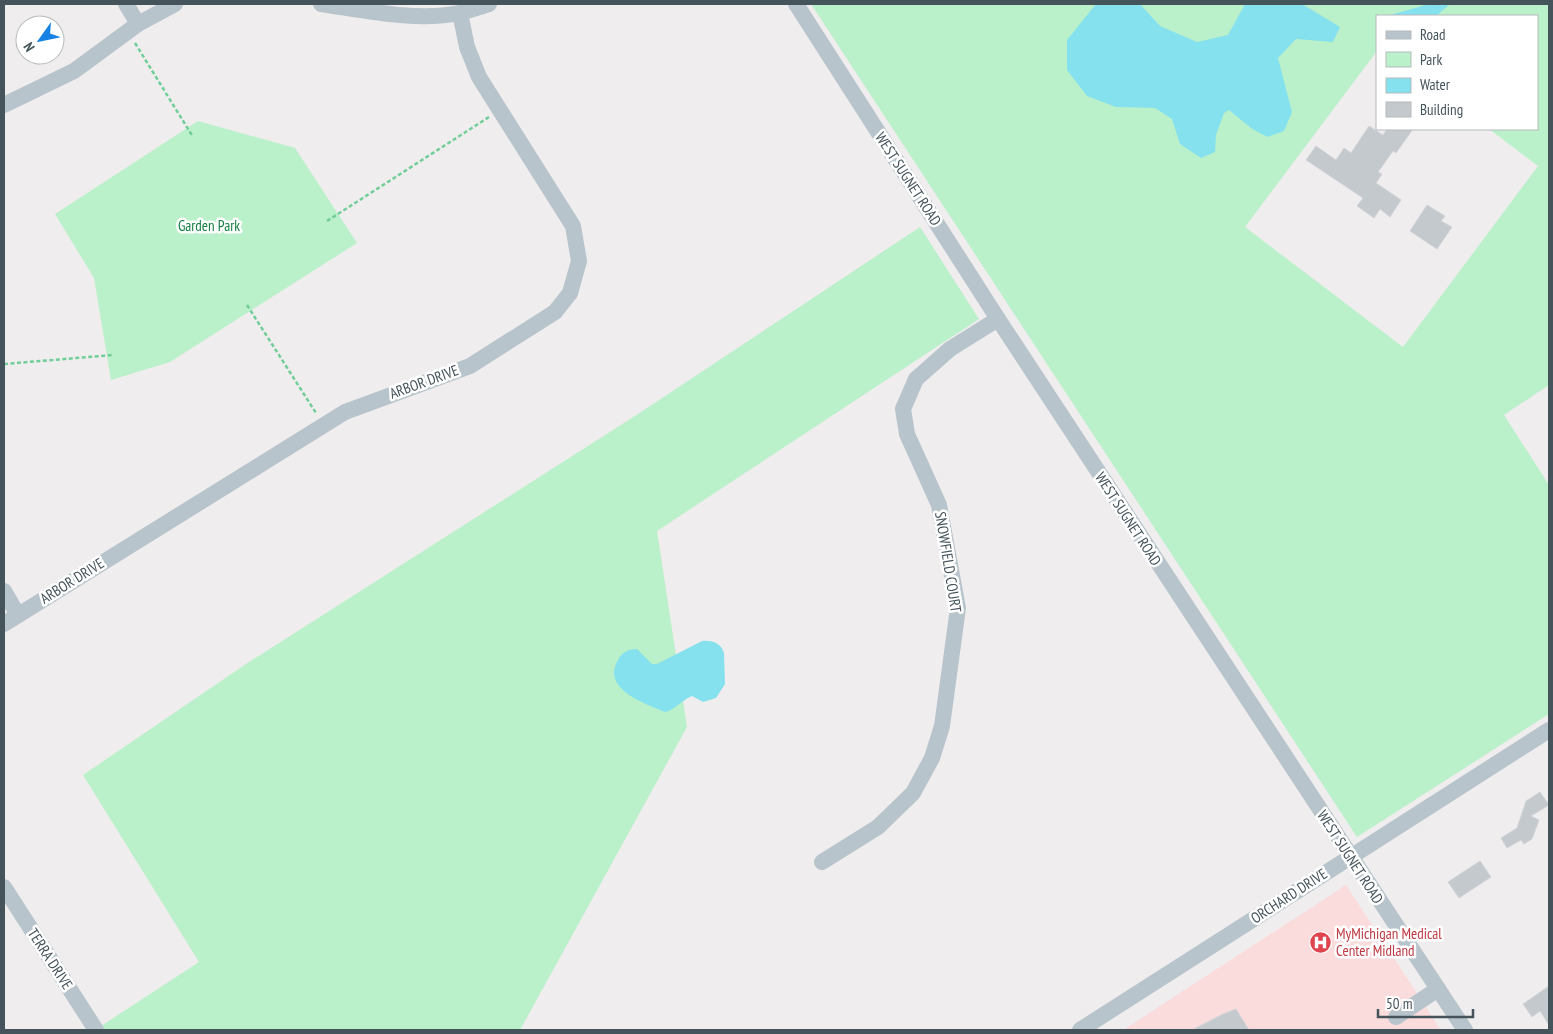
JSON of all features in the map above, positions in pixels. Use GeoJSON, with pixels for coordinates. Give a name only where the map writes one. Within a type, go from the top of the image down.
{"type":"FeatureCollection","features":[{"type":"Feature","properties":{"kind":"street"},"geometry":{"type":"LineString","coordinates":[[126,4],[132,28]]}},
{"type":"Feature","properties":{"kind":"street"},"geometry":{"type":"LineString","coordinates":[[4,106],[74,71],[132,28],[175,4]]}},
{"type":"Feature","properties":{"kind":"street"},"geometry":{"type":"LineString","coordinates":[[321,4],[415,14],[460,13],[489,4]]}},
{"type":"Feature","properties":{"kind":"street","name":"WEST SUGNET ROAD"},"geometry":{"type":"LineString","coordinates":[[796,4],[998,319],[1465,1030]]}},
{"type":"Feature","properties":{"kind":"street","name":"ARBOR DRIVE"},"geometry":{"type":"LineString","coordinates":[[11,620],[346,412],[470,366],[555,312],[570,293],[579,261],[573,226],[480,77],[467,47],[460,13]]}},
{"type":"Feature","properties":{"kind":"street","name":"SNOWFIELD COURT"},"geometry":{"type":"LineString","coordinates":[[822,862],[885,820],[913,793],[932,758],[942,726],[958,608],[939,505],[907,434],[903,409],[916,379],[950,349],[998,319]]}},
{"type":"Feature","properties":{"kind":"street"},"geometry":{"type":"LineString","coordinates":[[4,591],[11,620]]}},
{"type":"Feature","properties":{"kind":"street","name":"ORCHARD DRIVE"},"geometry":{"type":"LineString","coordinates":[[1080,1030],[1102,1024],[1350,857],[1549,730]]}},
{"type":"Feature","properties":{"kind":"street","name":"TERRA DRIVE"},"geometry":{"type":"LineString","coordinates":[[4,887],[96,1030]]}},
{"type":"Feature","properties":{"kind":"street"},"geometry":{"type":"LineString","coordinates":[[1396,1017],[1438,989]]}},
{"type":"Feature","properties":{"kind":"path"},"geometry":{"type":"LineString","coordinates":[[132,28],[193,137]]}},
{"type":"Feature","properties":{"kind":"path"},"geometry":{"type":"LineString","coordinates":[[327,221],[500,109]]}},
{"type":"Feature","properties":{"kind":"path"},"geometry":{"type":"LineString","coordinates":[[247,305],[324,425]]}},
{"type":"Feature","properties":{"kind":"path"},"geometry":{"type":"LineString","coordinates":[[4,364],[113,355]]}},
{"type":"Feature","properties":{"kind":"shaded area","name":"MyMichigan Medical Center Midland"},"geometry":{"type":"Polygon","coordinates":[[[1346,885],[1441,1030],[1123,1030],[1346,885]]]}},
{"type":"Feature","properties":{"kind":"green space"},"geometry":{"type":"Polygon","coordinates":[[[811,4],[1549,4],[1549,385],[1504,415],[1549,485],[1549,714],[1357,837],[811,4]],[[1376,15],[1376,52],[1245,227],[1403,347],[1538,166],[1490,130],[1538,130],[1538,15],[1376,15]]]}},
{"type":"Feature","properties":{"kind":"green space","name":"Garden Park"},"geometry":{"type":"Polygon","coordinates":[[[198,121],[295,148],[357,243],[170,362],[111,380],[94,278],[55,214],[198,121]]]}},
{"type":"Feature","properties":{"kind":"green space"},"geometry":{"type":"Polygon","coordinates":[[[920,227],[979,319],[657,531],[687,727],[520,1030],[95,1030],[199,962],[83,775],[246,664],[638,414],[920,227]]]}},
{"type":"Feature","properties":{"kind":"water"},"geometry":{"type":"Polygon","coordinates":[[[1096,4],[1140,4],[1160,26],[1197,42],[1228,35],[1245,4],[1302,4],[1340,27],[1333,42],[1296,39],[1278,58],[1292,112],[1284,131],[1267,137],[1251,128],[1229,110],[1224,113],[1216,135],[1215,152],[1201,158],[1180,144],[1172,119],[1155,108],[1116,107],[1087,96],[1067,70],[1067,40],[1096,4]]]}},
{"type":"Feature","properties":{"kind":"water"},"geometry":{"type":"Polygon","coordinates":[[[1429,4],[1450,4],[1437,15],[1390,15],[1429,4]]]}},
{"type":"Feature","properties":{"kind":"water"},"geometry":{"type":"Polygon","coordinates":[[[702,641],[716,643],[724,653],[725,684],[716,698],[703,702],[692,696],[665,712],[627,694],[615,679],[614,670],[618,660],[629,650],[637,649],[652,664],[657,664],[702,641]]]}},
{"type":"Feature","properties":{"kind":"building"},"geometry":{"type":"Polygon","coordinates":[[[1369,126],[1383,135],[1386,130],[1412,130],[1396,153],[1393,151],[1378,172],[1382,174],[1376,183],[1401,200],[1390,217],[1380,209],[1374,218],[1357,206],[1363,198],[1306,160],[1316,146],[1336,160],[1344,148],[1351,153],[1369,126]]]}},
{"type":"Feature","properties":{"kind":"building"},"geometry":{"type":"Polygon","coordinates":[[[1427,205],[1445,216],[1441,221],[1452,227],[1437,249],[1410,231],[1427,205]]]}},
{"type":"Feature","properties":{"kind":"building"},"geometry":{"type":"Polygon","coordinates":[[[1540,792],[1549,805],[1531,816],[1539,820],[1532,839],[1524,844],[1521,840],[1507,848],[1501,838],[1517,828],[1526,801],[1540,792]]]}},
{"type":"Feature","properties":{"kind":"building"},"geometry":{"type":"Polygon","coordinates":[[[1480,861],[1491,877],[1459,898],[1448,882],[1480,861]]]}},
{"type":"Feature","properties":{"kind":"building"},"geometry":{"type":"Polygon","coordinates":[[[1549,986],[1549,1025],[1540,1011],[1532,1017],[1523,1004],[1549,986]]]}},
{"type":"Feature","properties":{"kind":"building"},"geometry":{"type":"Polygon","coordinates":[[[1236,1009],[1249,1030],[1192,1030],[1223,1014],[1236,1009]]]}},
{"type":"Feature","properties":{"kind":"place","name":"MyMichigan Medical Center Midland"},"geometry":{"type":"Point","coordinates":[1320,943]}}]}
